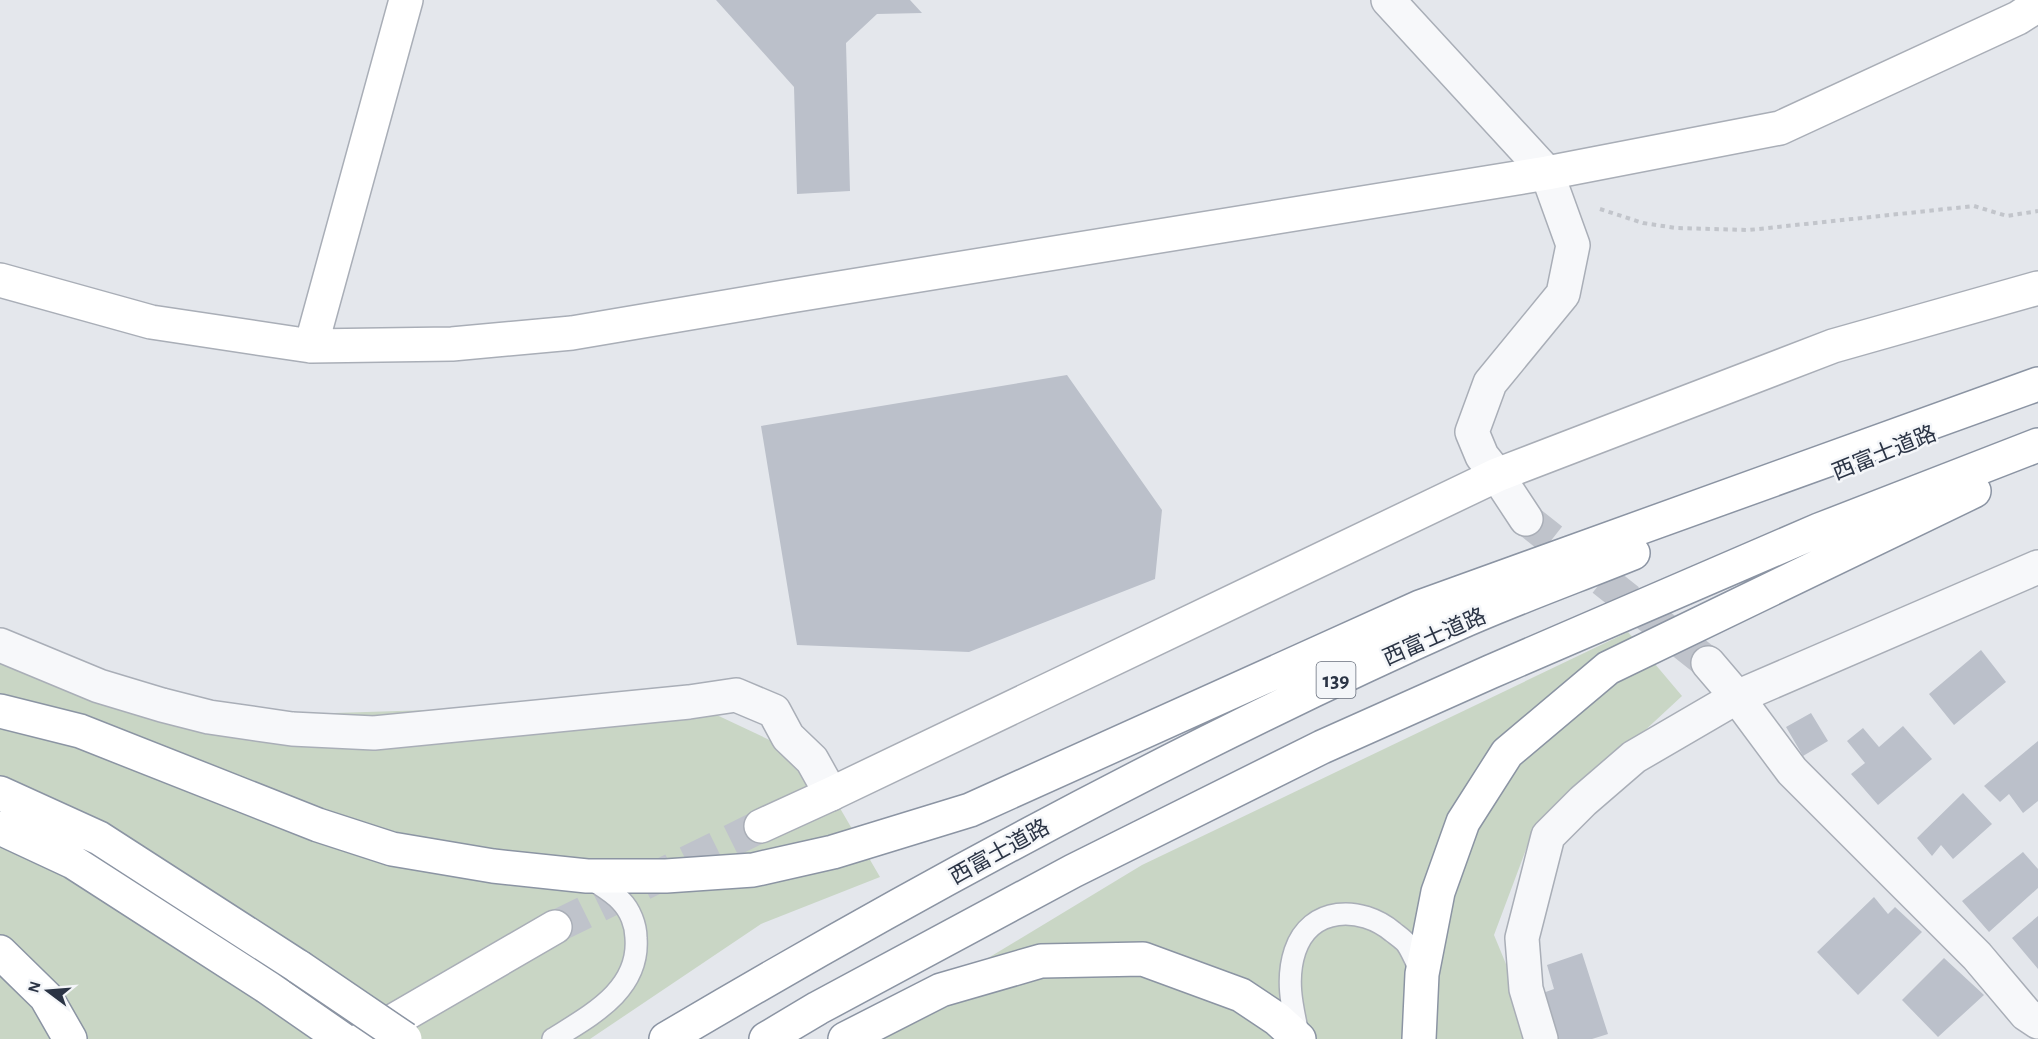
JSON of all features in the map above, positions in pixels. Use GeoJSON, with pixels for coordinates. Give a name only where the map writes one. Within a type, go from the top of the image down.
{"type":"FeatureCollection","features":[{"type":"Feature","properties":{"kind":"main road"},"geometry":{"type":"LineString","coordinates":[[311,346],[406,0]]}},
{"type":"Feature","properties":{"kind":"main road"},"geometry":{"type":"LineString","coordinates":[[0,280],[151,322],[311,346],[452,344],[572,333],[1547,173],[1779,128],[2018,18],[2038,5]]}},
{"type":"Feature","properties":{"kind":"main road"},"geometry":{"type":"LineString","coordinates":[[761,826],[1497,475],[1833,346],[2038,288]]}},
{"type":"Feature","properties":{"kind":"main road"},"geometry":{"type":"LineString","coordinates":[[0,711],[80,731],[318,825],[392,849],[493,866],[587,876],[666,876],[753,870],[833,852],[970,810],[1420,607],[2038,384]]}},
{"type":"Feature","properties":{"kind":"main road","name":"西富士道路"},"geometry":{"type":"LineString","coordinates":[[666,1039],[750,989],[1047,824],[1302,696],[1463,621],[2038,390]]}},
{"type":"Feature","properties":{"kind":"main road","name":"139"},"geometry":{"type":"LineString","coordinates":[[766,1039],[818,1008],[1073,871],[1322,747],[1819,530],[2038,445]]}},
{"type":"Feature","properties":{"kind":"main road"},"geometry":{"type":"LineString","coordinates":[[1419,1039],[1422,974],[1438,892],[1463,822],[1507,753],[1599,676],[1619,663],[2038,460]]}},
{"type":"Feature","properties":{"kind":"main road"},"geometry":{"type":"LineString","coordinates":[[0,793],[99,838],[299,967],[405,1039]]}},
{"type":"Feature","properties":{"kind":"main road"},"geometry":{"type":"LineString","coordinates":[[0,828],[73,862],[267,987],[342,1039]]}},
{"type":"Feature","properties":{"kind":"main road"},"geometry":{"type":"LineString","coordinates":[[362,1039],[555,927]]}},
{"type":"Feature","properties":{"kind":"main road"},"geometry":{"type":"LineString","coordinates":[[0,952],[45,997],[70,1039]]}},
{"type":"Feature","properties":{"kind":"main road"},"geometry":{"type":"LineString","coordinates":[[845,1039],[941,990],[1041,961],[1143,959],[1241,995],[1277,1019],[1299,1039]]}},
{"type":"Feature","properties":{"kind":"street"},"geometry":{"type":"LineString","coordinates":[[1388,0],[1547,173],[1573,245],[1563,294],[1490,383],[1472,432],[1482,456],[1526,519]]}},
{"type":"Feature","properties":{"kind":"street"},"geometry":{"type":"LineString","coordinates":[[1541,1039],[1526,989],[1522,938],[1548,836],[1583,801],[1634,757],[1737,697],[2038,567]]}},
{"type":"Feature","properties":{"kind":"street"},"geometry":{"type":"LineString","coordinates":[[0,645],[99,686],[162,705],[209,717],[292,729],[374,733],[689,702],[736,695],[774,711],[788,737],[812,760],[831,794]]}},
{"type":"Feature","properties":{"kind":"street"},"geometry":{"type":"LineString","coordinates":[[1708,663],[1737,697],[1792,771],[1977,956],[2026,1014],[2038,1022]]}},
{"type":"Feature","properties":{"kind":"lane"},"geometry":{"type":"LineString","coordinates":[[553,1039],[615,996],[630,976],[637,952],[636,925],[622,901],[587,876]]}},
{"type":"Feature","properties":{"kind":"lane"},"geometry":{"type":"LineString","coordinates":[[1299,1039],[1289,979],[1295,951],[1306,930],[1325,917],[1344,913],[1362,915],[1384,924],[1407,943],[1422,974]]}},
{"type":"Feature","properties":{"kind":"path"},"geometry":{"type":"LineString","coordinates":[[1600,209],[1643,223],[1676,228],[1749,230],[1974,206],[2007,216],[2038,211]]}},
{"type":"Feature","properties":{"kind":"green space"},"geometry":{"type":"Polygon","coordinates":[[[0,631],[209,717],[689,702],[812,760],[880,877],[761,924],[590,1039],[0,1039],[0,631]]]}},
{"type":"Feature","properties":{"kind":"green space"},"geometry":{"type":"Polygon","coordinates":[[[1628,632],[1682,696],[1531,836],[1494,935],[1537,1039],[854,1039],[1142,865],[1628,632]]]}},
{"type":"Feature","properties":{"kind":"building"},"geometry":{"type":"Polygon","coordinates":[[[716,0],[910,0],[922,13],[877,14],[846,43],[850,191],[797,194],[794,87],[716,0]]]}},
{"type":"Feature","properties":{"kind":"building"},"geometry":{"type":"Polygon","coordinates":[[[1067,375],[1162,510],[1155,579],[969,652],[797,645],[761,426],[1067,375]]]}},
{"type":"Feature","properties":{"kind":"building"},"geometry":{"type":"Polygon","coordinates":[[[1981,650],[2006,682],[1954,725],[1929,694],[1981,650]]]}},
{"type":"Feature","properties":{"kind":"building"},"geometry":{"type":"Polygon","coordinates":[[[1811,713],[1828,741],[1803,756],[1786,727],[1811,713]]]}},
{"type":"Feature","properties":{"kind":"building"},"geometry":{"type":"Polygon","coordinates":[[[1903,726],[1932,759],[1878,805],[1851,774],[1865,763],[1847,741],[1863,728],[1879,747],[1903,726]]]}},
{"type":"Feature","properties":{"kind":"building"},"geometry":{"type":"Polygon","coordinates":[[[2038,741],[2038,801],[2023,813],[2009,794],[2000,802],[1984,786],[2038,741]]]}},
{"type":"Feature","properties":{"kind":"building"},"geometry":{"type":"Polygon","coordinates":[[[1963,793],[1992,824],[1953,859],[1941,845],[1932,856],[1917,838],[1963,793]]]}},
{"type":"Feature","properties":{"kind":"building"},"geometry":{"type":"Polygon","coordinates":[[[2023,852],[2038,869],[2038,888],[1989,932],[1962,901],[2023,852]]]}},
{"type":"Feature","properties":{"kind":"building"},"geometry":{"type":"Polygon","coordinates":[[[1874,897],[1888,914],[1895,907],[1922,932],[1858,995],[1817,952],[1874,897]]]}},
{"type":"Feature","properties":{"kind":"building"},"geometry":{"type":"Polygon","coordinates":[[[2038,916],[2038,969],[2012,938],[2038,916]]]}},
{"type":"Feature","properties":{"kind":"building"},"geometry":{"type":"Polygon","coordinates":[[[1582,953],[1608,1034],[1592,1039],[1557,1039],[1540,994],[1554,989],[1547,965],[1582,953]]]}},
{"type":"Feature","properties":{"kind":"building"},"geometry":{"type":"Polygon","coordinates":[[[1944,958],[1984,995],[1938,1037],[1902,1000],[1944,958]]]}},
{"type":"Feature","properties":{"kind":"tunnel"},"geometry":{"type":"LineString","coordinates":[[1526,519],[1708,663]]}},
{"type":"Feature","properties":{"kind":"tunnel"},"geometry":{"type":"LineString","coordinates":[[555,927],[761,826]]}}]}
